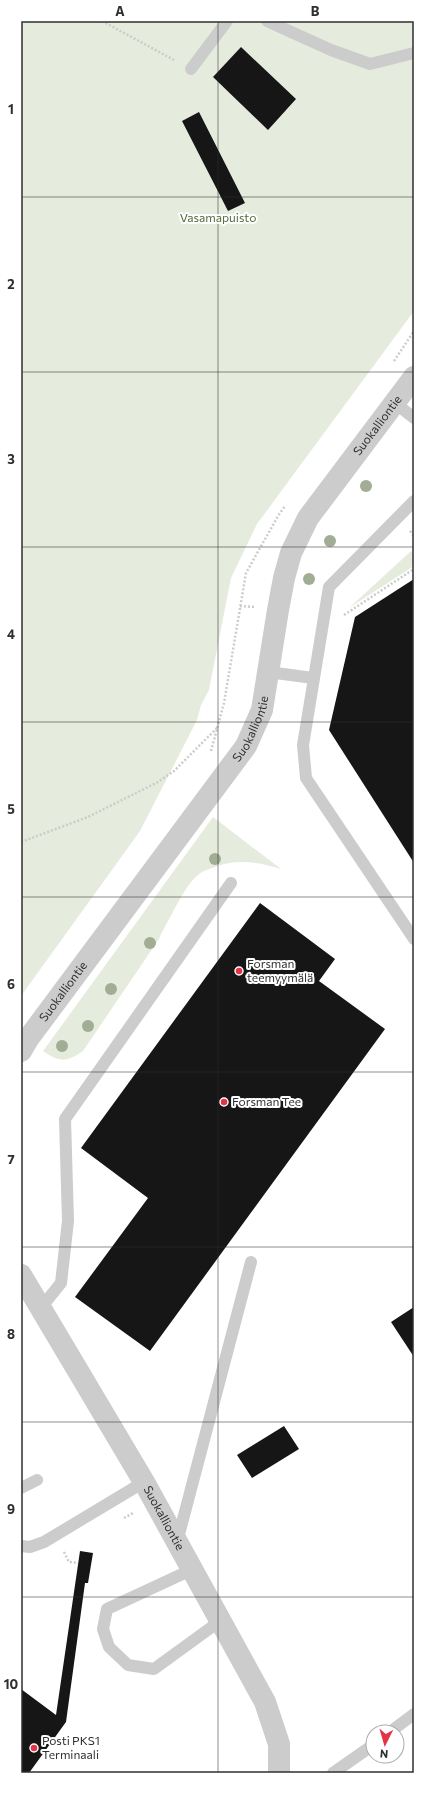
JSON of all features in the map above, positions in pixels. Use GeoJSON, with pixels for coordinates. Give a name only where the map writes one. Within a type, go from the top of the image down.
{"type":"FeatureCollection","features":[{"type":"Feature","properties":{"kind":"street","name":"Suokalliontie"},"geometry":{"type":"LineString","coordinates":[[21,1051],[28,1039],[246,746],[262,710],[281,590],[291,553],[308,518],[414,377]]}},
{"type":"Feature","properties":{"kind":"street","name":"Suokalliontie"},"geometry":{"type":"LineString","coordinates":[[21,1275],[144,1482],[176,1543],[265,1702],[278,1744],[279,1773]]}},
{"type":"Feature","properties":{"kind":"lane"},"geometry":{"type":"LineString","coordinates":[[191,69],[227,21]]}},
{"type":"Feature","properties":{"kind":"lane"},"geometry":{"type":"LineString","coordinates":[[267,21],[331,50],[370,64],[414,52]]}},
{"type":"Feature","properties":{"kind":"lane"},"geometry":{"type":"LineString","coordinates":[[395,403],[414,418]]}},
{"type":"Feature","properties":{"kind":"lane"},"geometry":{"type":"LineString","coordinates":[[414,501],[329,587],[302,745],[306,778],[414,938]]}},
{"type":"Feature","properties":{"kind":"lane"},"geometry":{"type":"LineString","coordinates":[[268,672],[313,678]]}},
{"type":"Feature","properties":{"kind":"lane"},"geometry":{"type":"LineString","coordinates":[[40,1309],[61,1283],[68,1221],[65,1119],[231,883]]}},
{"type":"Feature","properties":{"kind":"lane"},"geometry":{"type":"LineString","coordinates":[[176,1543],[251,1262]]}},
{"type":"Feature","properties":{"kind":"lane"},"geometry":{"type":"LineString","coordinates":[[21,1488],[37,1480]]}},
{"type":"Feature","properties":{"kind":"lane"},"geometry":{"type":"LineString","coordinates":[[21,1546],[30,1547],[44,1542],[144,1482]]}},
{"type":"Feature","properties":{"kind":"lane"},"geometry":{"type":"LineString","coordinates":[[191,1570],[107,1609],[103,1629],[109,1648],[128,1665],[154,1669],[220,1621]]}},
{"type":"Feature","properties":{"kind":"lane"},"geometry":{"type":"LineString","coordinates":[[401,1724],[414,1714]]}},
{"type":"Feature","properties":{"kind":"lane"},"geometry":{"type":"LineString","coordinates":[[333,1773],[365,1751]]}},
{"type":"Feature","properties":{"kind":"path"},"geometry":{"type":"LineString","coordinates":[[102,21],[191,69]]}},
{"type":"Feature","properties":{"kind":"path"},"geometry":{"type":"LineString","coordinates":[[339,618],[414,569]]}},
{"type":"Feature","properties":{"kind":"path"},"geometry":{"type":"LineString","coordinates":[[21,842],[88,817],[158,782],[174,771],[218,727],[224,703],[240,606],[263,608]]}},
{"type":"Feature","properties":{"kind":"path"},"geometry":{"type":"LineString","coordinates":[[62,1549],[69,1562],[78,1563]]}},
{"type":"Feature","properties":{"kind":"green space","name":"Vasamapuisto"},"geometry":{"type":"Polygon","coordinates":[[[21,21],[414,21],[414,311],[257,524],[231,578],[209,690],[201,705],[197,720],[140,831],[21,996],[21,21]]]}},
{"type":"Feature","properties":{"kind":"green space"},"geometry":{"type":"Polygon","coordinates":[[[411,551],[414,555],[414,566],[349,608],[411,551]]]}},
{"type":"Feature","properties":{"kind":"green space"},"geometry":{"type":"Polygon","coordinates":[[[213,817],[281,869],[263,864],[238,862],[221,865],[200,874],[188,886],[159,939],[83,1051],[63,1060],[54,1058],[43,1051],[46,1047],[213,817]]]}},
{"type":"Feature","properties":{"kind":"building"},"geometry":{"type":"Polygon","coordinates":[[[241,47],[296,99],[268,130],[213,77],[241,47]]]}},
{"type":"Feature","properties":{"kind":"building"},"geometry":{"type":"Polygon","coordinates":[[[199,112],[245,203],[228,211],[182,121],[199,112]]]}},
{"type":"Feature","properties":{"kind":"building"},"geometry":{"type":"Polygon","coordinates":[[[414,579],[414,863],[329,730],[355,617],[414,579]]]}},
{"type":"Feature","properties":{"kind":"building","name":"Forsman Tee"},"geometry":{"type":"Polygon","coordinates":[[[260,903],[335,959],[319,981],[385,1029],[150,1351],[75,1297],[148,1198],[81,1148],[260,903]]]}},
{"type":"Feature","properties":{"kind":"building"},"geometry":{"type":"Polygon","coordinates":[[[414,1307],[414,1357],[391,1322],[414,1307]]]}},
{"type":"Feature","properties":{"kind":"building"},"geometry":{"type":"Polygon","coordinates":[[[284,1426],[299,1449],[252,1478],[237,1455],[284,1426]]]}},
{"type":"Feature","properties":{"kind":"building"},"geometry":{"type":"Polygon","coordinates":[[[80,1551],[93,1553],[88,1583],[85,1583],[66,1722],[29,1773],[21,1773],[21,1689],[56,1715],[80,1551]]]}},
{"type":"Feature","properties":{"kind":"place","name":"Forsman teemyymälä"},"geometry":{"type":"Point","coordinates":[239,971]}},
{"type":"Feature","properties":{"kind":"place","name":"Forsman Tee"},"geometry":{"type":"Point","coordinates":[224,1102]}},
{"type":"Feature","properties":{"kind":"place","name":"Posti PKS1 Terminaali"},"geometry":{"type":"Point","coordinates":[34,1748]}}]}
